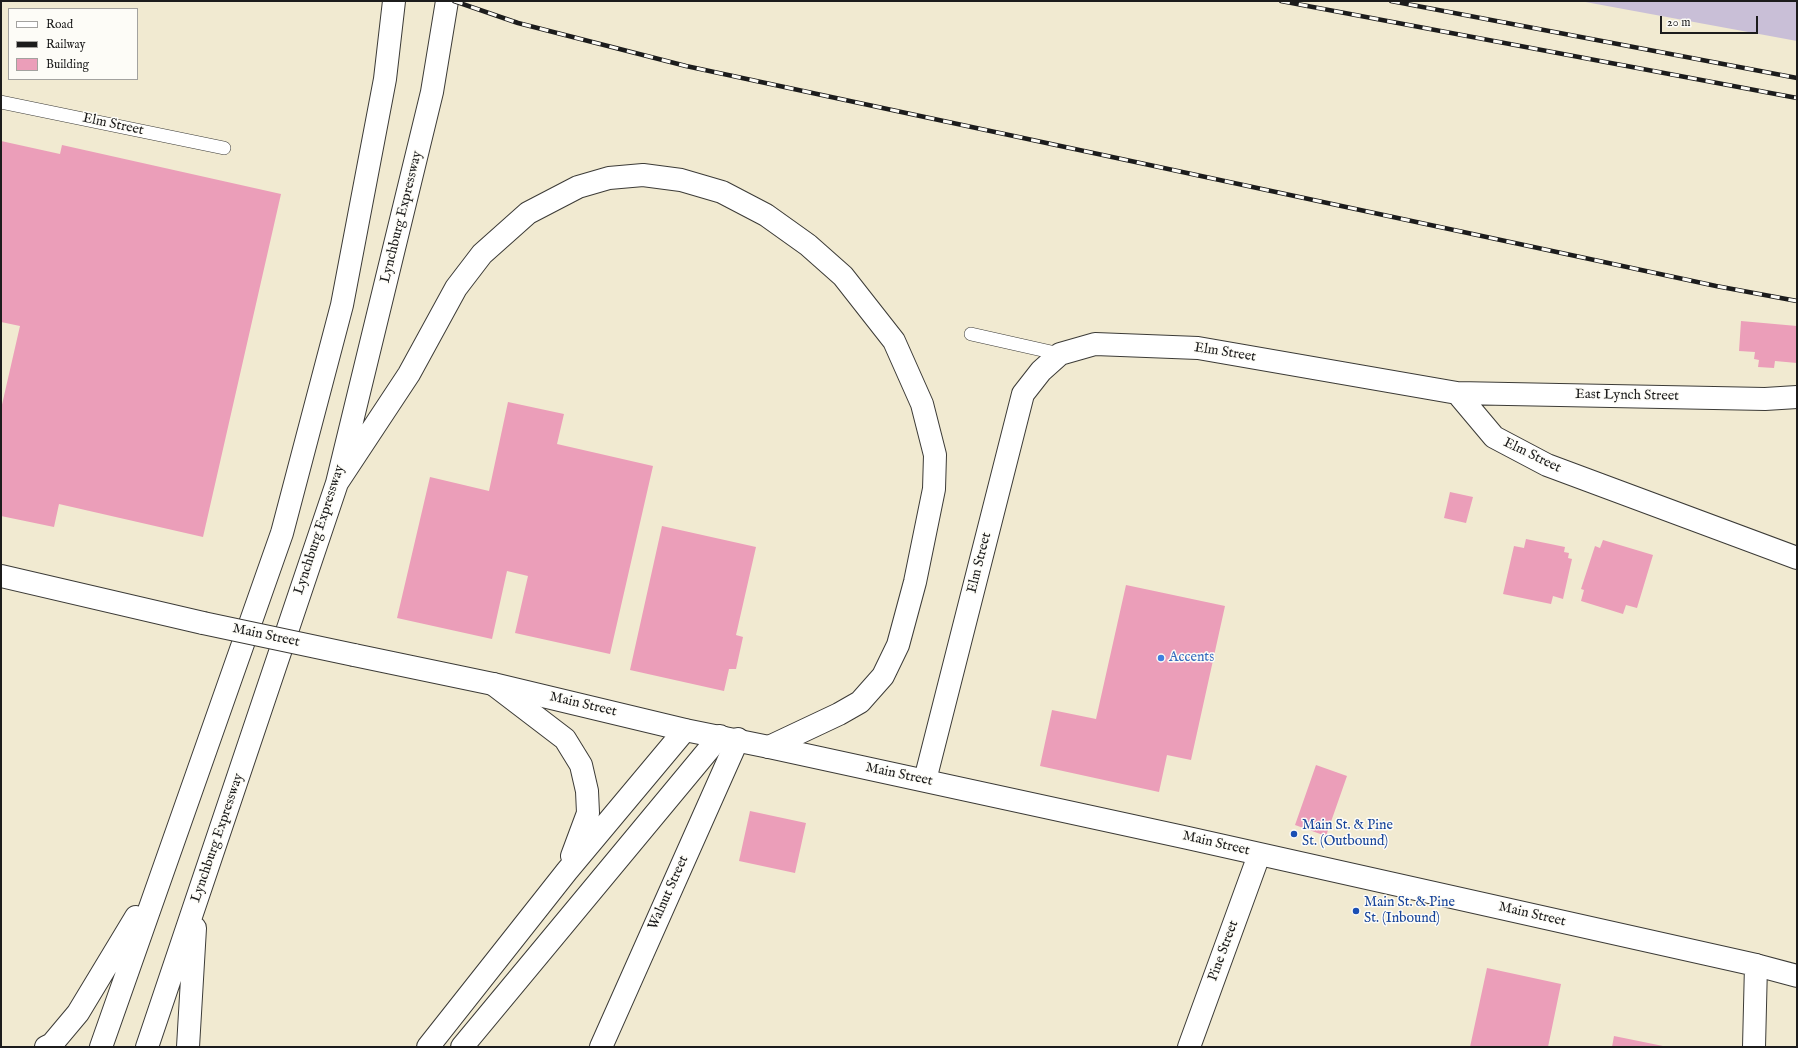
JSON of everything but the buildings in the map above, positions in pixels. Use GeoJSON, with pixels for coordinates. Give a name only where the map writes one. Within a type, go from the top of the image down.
{"type":"FeatureCollection","features":[{"type":"Feature","properties":{"kind":"main road"},"geometry":{"type":"LineString","coordinates":[[101,1047],[282,533],[342,305],[385,79],[394,1]]}},
{"type":"Feature","properties":{"kind":"main road","name":"Lynchburg Expressway"},"geometry":{"type":"LineString","coordinates":[[147,1047],[337,484],[432,92],[447,1]]}},
{"type":"Feature","properties":{"kind":"main road"},"geometry":{"type":"LineString","coordinates":[[337,484],[409,374],[456,288],[482,254],[528,213],[578,186],[609,178],[643,175],[681,180],[722,192],[766,215],[808,245],[843,276],[894,341],[922,404],[934,456],[934,489],[915,582],[898,646],[883,676],[860,702],[839,714],[769,747]]}},
{"type":"Feature","properties":{"kind":"main road","name":"Elm Street"},"geometry":{"type":"LineString","coordinates":[[925,780],[1023,394],[1041,371],[1060,354],[1095,344],[1198,348],[1457,393],[1494,437],[1547,466],[1797,558]]}},
{"type":"Feature","properties":{"kind":"main road","name":"East Lynch Street"},"geometry":{"type":"LineString","coordinates":[[1457,393],[1765,399],[1797,397]]}},
{"type":"Feature","properties":{"kind":"main road","name":"Main Street"},"geometry":{"type":"LineString","coordinates":[[1,576],[203,623],[493,684],[685,730],[925,780],[1259,854],[1756,965],[1797,976]]}},
{"type":"Feature","properties":{"kind":"main road"},"geometry":{"type":"LineString","coordinates":[[493,684],[565,739],[581,765],[587,791],[588,814],[567,871]]}},
{"type":"Feature","properties":{"kind":"main road"},"geometry":{"type":"LineString","coordinates":[[428,1047],[567,871],[685,730]]}},
{"type":"Feature","properties":{"kind":"main road"},"geometry":{"type":"LineString","coordinates":[[462,1047],[729,738]]}},
{"type":"Feature","properties":{"kind":"main road","name":"Walnut Street"},"geometry":{"type":"LineString","coordinates":[[600,1047],[729,738]]}},
{"type":"Feature","properties":{"kind":"main road","name":"Pine Street"},"geometry":{"type":"LineString","coordinates":[[1189,1047],[1259,854]]}},
{"type":"Feature","properties":{"kind":"main road"},"geometry":{"type":"LineString","coordinates":[[46,1047],[52,1044],[78,1013],[160,878]]}},
{"type":"Feature","properties":{"kind":"main road"},"geometry":{"type":"LineString","coordinates":[[188,1047],[197,899]]}},
{"type":"Feature","properties":{"kind":"main road"},"geometry":{"type":"LineString","coordinates":[[1754,1047],[1756,965]]}},
{"type":"Feature","properties":{"kind":"lane","name":"Elm Street"},"geometry":{"type":"LineString","coordinates":[[1,102],[224,148]]}},
{"type":"Feature","properties":{"kind":"lane"},"geometry":{"type":"LineString","coordinates":[[971,334],[1060,354]]}},
{"type":"Feature","properties":{"kind":"shaded area"},"geometry":{"type":"Polygon","coordinates":[[[1580,1],[1797,1],[1797,41],[1580,1]]]}},
{"type":"Feature","properties":{"kind":"railway"},"geometry":{"type":"LineString","coordinates":[[454,1],[518,23],[686,66],[1716,286],[1797,301]]}},
{"type":"Feature","properties":{"kind":"railway"},"geometry":{"type":"LineString","coordinates":[[1281,1],[1797,98]]}},
{"type":"Feature","properties":{"kind":"railway"},"geometry":{"type":"LineString","coordinates":[[1391,1],[1797,78]]}},
{"type":"Feature","properties":{"kind":"place","name":"Accents"},"geometry":{"type":"Point","coordinates":[1161,658]}},
{"type":"Feature","properties":{"kind":"place","name":"Main St. & Pine St. (Outbound)"},"geometry":{"type":"Point","coordinates":[1294,834]}},
{"type":"Feature","properties":{"kind":"place","name":"Main St. & Pine St. (Inbound)"},"geometry":{"type":"Point","coordinates":[1356,911]}}]}
